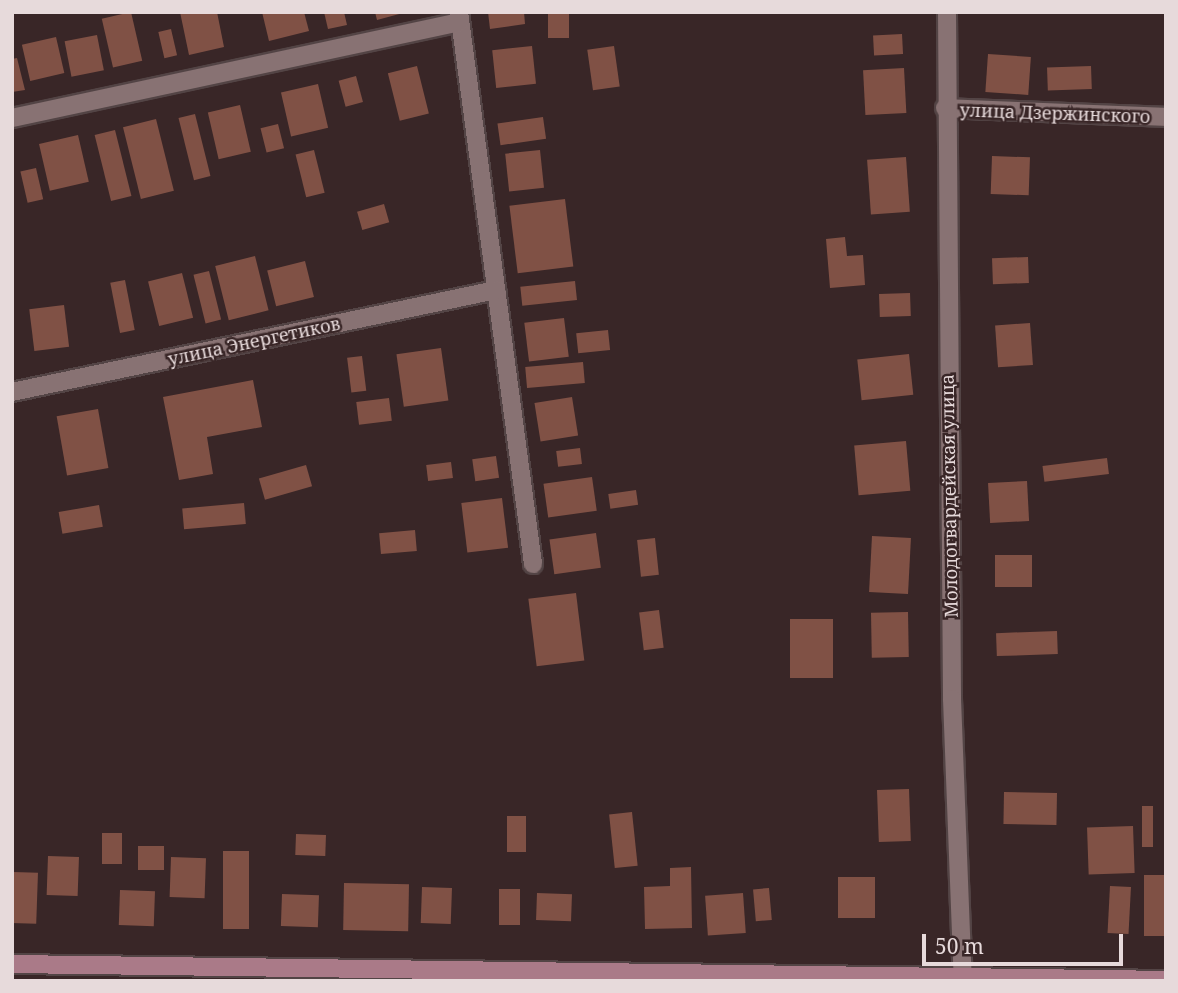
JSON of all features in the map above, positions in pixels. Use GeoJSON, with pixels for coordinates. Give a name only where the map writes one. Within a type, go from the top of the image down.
{"type":"FeatureCollection","features":[{"type":"Feature","properties":{"kind":"main road"},"geometry":{"type":"LineString","coordinates":[[12,964],[963,980],[1166,980]]}},
{"type":"Feature","properties":{"kind":"street","name":"Молодогвардейская улица"},"geometry":{"type":"LineString","coordinates":[[947,12],[945,108],[952,699],[963,980]]}},
{"type":"Feature","properties":{"kind":"street"},"geometry":{"type":"LineString","coordinates":[[12,118],[459,17],[533,564]]}},
{"type":"Feature","properties":{"kind":"street","name":"улица Дзержинского"},"geometry":{"type":"LineString","coordinates":[[945,108],[1166,117]]}},
{"type":"Feature","properties":{"kind":"street","name":"улица Энергетиков"},"geometry":{"type":"LineString","coordinates":[[12,393],[496,290]]}},
{"type":"Feature","properties":{"kind":"building"},"geometry":{"type":"Polygon","coordinates":[[[131,12],[142,61],[113,67],[102,19],[131,12]]]}},
{"type":"Feature","properties":{"kind":"building"},"geometry":{"type":"Polygon","coordinates":[[[180,12],[217,12],[224,47],[189,55],[180,12]]]}},
{"type":"Feature","properties":{"kind":"building"},"geometry":{"type":"Polygon","coordinates":[[[262,12],[304,12],[309,31],[269,41],[262,12]]]}},
{"type":"Feature","properties":{"kind":"building"},"geometry":{"type":"Polygon","coordinates":[[[324,12],[344,12],[347,25],[328,29],[324,12]]]}},
{"type":"Feature","properties":{"kind":"building"},"geometry":{"type":"Polygon","coordinates":[[[375,12],[403,12],[403,13],[377,20],[375,12]]]}},
{"type":"Feature","properties":{"kind":"building"},"geometry":{"type":"Polygon","coordinates":[[[488,12],[524,12],[525,24],[490,29],[488,12]]]}},
{"type":"Feature","properties":{"kind":"building"},"geometry":{"type":"Polygon","coordinates":[[[548,12],[569,12],[569,38],[548,38],[548,12]]]}},
{"type":"Feature","properties":{"kind":"building"},"geometry":{"type":"Polygon","coordinates":[[[171,29],[177,55],[164,58],[158,32],[171,29]]]}},
{"type":"Feature","properties":{"kind":"building"},"geometry":{"type":"Polygon","coordinates":[[[902,34],[903,54],[874,55],[873,36],[902,34]]]}},
{"type":"Feature","properties":{"kind":"building"},"geometry":{"type":"Polygon","coordinates":[[[97,35],[104,70],[71,77],[65,41],[97,35]]]}},
{"type":"Feature","properties":{"kind":"building"},"geometry":{"type":"Polygon","coordinates":[[[56,37],[64,73],[30,81],[22,45],[56,37]]]}},
{"type":"Feature","properties":{"kind":"building"},"geometry":{"type":"Polygon","coordinates":[[[532,46],[536,84],[496,88],[492,50],[532,46]]]}},
{"type":"Feature","properties":{"kind":"building"},"geometry":{"type":"Polygon","coordinates":[[[614,46],[620,87],[593,90],[587,50],[614,46]]]}},
{"type":"Feature","properties":{"kind":"building"},"geometry":{"type":"Polygon","coordinates":[[[988,54],[1031,57],[1028,95],[985,92],[988,54]]]}},
{"type":"Feature","properties":{"kind":"building"},"geometry":{"type":"Polygon","coordinates":[[[17,58],[25,90],[12,92],[12,59],[17,58]]]}},
{"type":"Feature","properties":{"kind":"building"},"geometry":{"type":"Polygon","coordinates":[[[417,66],[429,114],[400,121],[388,73],[417,66]]]}},
{"type":"Feature","properties":{"kind":"building"},"geometry":{"type":"Polygon","coordinates":[[[1091,66],[1092,89],[1048,91],[1047,68],[1091,66]]]}},
{"type":"Feature","properties":{"kind":"building"},"geometry":{"type":"Polygon","coordinates":[[[904,68],[906,113],[865,115],[863,70],[904,68]]]}},
{"type":"Feature","properties":{"kind":"building"},"geometry":{"type":"Polygon","coordinates":[[[356,76],[363,102],[346,107],[339,81],[356,76]]]}},
{"type":"Feature","properties":{"kind":"building"},"geometry":{"type":"Polygon","coordinates":[[[318,84],[328,128],[291,136],[281,93],[318,84]]]}},
{"type":"Feature","properties":{"kind":"building"},"geometry":{"type":"Polygon","coordinates":[[[240,105],[251,152],[219,159],[208,112],[240,105]]]}},
{"type":"Feature","properties":{"kind":"building"},"geometry":{"type":"Polygon","coordinates":[[[195,114],[210,176],[194,180],[179,118],[195,114]]]}},
{"type":"Feature","properties":{"kind":"building"},"geometry":{"type":"Polygon","coordinates":[[[543,117],[546,139],[501,145],[497,123],[543,117]]]}},
{"type":"Feature","properties":{"kind":"building"},"geometry":{"type":"Polygon","coordinates":[[[156,119],[174,191],[141,199],[123,127],[156,119]]]}},
{"type":"Feature","properties":{"kind":"building"},"geometry":{"type":"Polygon","coordinates":[[[278,124],[284,148],[267,153],[261,128],[278,124]]]}},
{"type":"Feature","properties":{"kind":"building"},"geometry":{"type":"Polygon","coordinates":[[[115,130],[131,196],[111,201],[95,135],[115,130]]]}},
{"type":"Feature","properties":{"kind":"building"},"geometry":{"type":"Polygon","coordinates":[[[78,135],[89,182],[50,191],[39,144],[78,135]]]}},
{"type":"Feature","properties":{"kind":"building"},"geometry":{"type":"Polygon","coordinates":[[[314,150],[325,193],[306,197],[296,155],[314,150]]]}},
{"type":"Feature","properties":{"kind":"building"},"geometry":{"type":"Polygon","coordinates":[[[540,150],[544,188],[509,191],[505,154],[540,150]]]}},
{"type":"Feature","properties":{"kind":"building"},"geometry":{"type":"Polygon","coordinates":[[[992,156],[1030,157],[1029,195],[991,194],[992,156]]]}},
{"type":"Feature","properties":{"kind":"building"},"geometry":{"type":"Polygon","coordinates":[[[906,157],[910,212],[871,215],[867,160],[906,157]]]}},
{"type":"Feature","properties":{"kind":"building"},"geometry":{"type":"Polygon","coordinates":[[[36,168],[43,199],[28,203],[20,172],[36,168]]]}},
{"type":"Feature","properties":{"kind":"building"},"geometry":{"type":"Polygon","coordinates":[[[565,199],[573,266],[518,273],[509,206],[565,199]]]}},
{"type":"Feature","properties":{"kind":"building"},"geometry":{"type":"Polygon","coordinates":[[[384,204],[389,222],[362,230],[357,212],[384,204]]]}},
{"type":"Feature","properties":{"kind":"building"},"geometry":{"type":"Polygon","coordinates":[[[845,237],[847,256],[863,255],[865,285],[830,288],[826,239],[845,237]]]}},
{"type":"Feature","properties":{"kind":"building"},"geometry":{"type":"Polygon","coordinates":[[[255,256],[269,310],[229,320],[215,266],[255,256]]]}},
{"type":"Feature","properties":{"kind":"building"},"geometry":{"type":"Polygon","coordinates":[[[1028,257],[1029,283],[993,284],[992,258],[1028,257]]]}},
{"type":"Feature","properties":{"kind":"building"},"geometry":{"type":"Polygon","coordinates":[[[305,261],[314,297],[276,306],[267,270],[305,261]]]}},
{"type":"Feature","properties":{"kind":"building"},"geometry":{"type":"Polygon","coordinates":[[[209,271],[221,320],[206,323],[193,275],[209,271]]]}},
{"type":"Feature","properties":{"kind":"building"},"geometry":{"type":"Polygon","coordinates":[[[182,273],[193,318],[159,326],[148,281],[182,273]]]}},
{"type":"Feature","properties":{"kind":"building"},"geometry":{"type":"Polygon","coordinates":[[[125,280],[135,330],[120,333],[110,283],[125,280]]]}},
{"type":"Feature","properties":{"kind":"building"},"geometry":{"type":"Polygon","coordinates":[[[575,281],[577,300],[522,306],[520,287],[575,281]]]}},
{"type":"Feature","properties":{"kind":"building"},"geometry":{"type":"Polygon","coordinates":[[[910,293],[911,316],[880,317],[879,294],[910,293]]]}},
{"type":"Feature","properties":{"kind":"building"},"geometry":{"type":"Polygon","coordinates":[[[64,305],[69,347],[34,351],[29,309],[64,305]]]}},
{"type":"Feature","properties":{"kind":"building"},"geometry":{"type":"Polygon","coordinates":[[[564,318],[569,357],[529,362],[524,323],[564,318]]]}},
{"type":"Feature","properties":{"kind":"building"},"geometry":{"type":"Polygon","coordinates":[[[1030,323],[1033,365],[998,367],[995,325],[1030,323]]]}},
{"type":"Feature","properties":{"kind":"building"},"geometry":{"type":"Polygon","coordinates":[[[608,330],[610,350],[578,353],[576,333],[608,330]]]}},
{"type":"Feature","properties":{"kind":"building"},"geometry":{"type":"Polygon","coordinates":[[[441,348],[448,400],[404,407],[396,354],[441,348]]]}},
{"type":"Feature","properties":{"kind":"building"},"geometry":{"type":"Polygon","coordinates":[[[909,354],[913,395],[862,400],[857,359],[909,354]]]}},
{"type":"Feature","properties":{"kind":"building"},"geometry":{"type":"Polygon","coordinates":[[[362,356],[366,391],[351,393],[347,358],[362,356]]]}},
{"type":"Feature","properties":{"kind":"building"},"geometry":{"type":"Polygon","coordinates":[[[583,362],[585,383],[527,388],[525,367],[583,362]]]}},
{"type":"Feature","properties":{"kind":"building"},"geometry":{"type":"Polygon","coordinates":[[[253,380],[262,427],[207,437],[213,474],[179,480],[163,397],[253,380]]]}},
{"type":"Feature","properties":{"kind":"building"},"geometry":{"type":"Polygon","coordinates":[[[572,397],[578,436],[541,441],[534,403],[572,397]]]}},
{"type":"Feature","properties":{"kind":"building"},"geometry":{"type":"Polygon","coordinates":[[[389,398],[392,421],[359,425],[356,402],[389,398]]]}},
{"type":"Feature","properties":{"kind":"building"},"geometry":{"type":"Polygon","coordinates":[[[98,409],[108,468],[67,475],[57,416],[98,409]]]}},
{"type":"Feature","properties":{"kind":"building"},"geometry":{"type":"Polygon","coordinates":[[[906,441],[910,491],[859,495],[854,446],[906,441]]]}},
{"type":"Feature","properties":{"kind":"building"},"geometry":{"type":"Polygon","coordinates":[[[580,448],[582,464],[558,467],[556,451],[580,448]]]}},
{"type":"Feature","properties":{"kind":"building"},"geometry":{"type":"Polygon","coordinates":[[[496,456],[499,478],[475,481],[472,459],[496,456]]]}},
{"type":"Feature","properties":{"kind":"building"},"geometry":{"type":"Polygon","coordinates":[[[1107,458],[1109,474],[1044,482],[1042,466],[1107,458]]]}},
{"type":"Feature","properties":{"kind":"building"},"geometry":{"type":"Polygon","coordinates":[[[451,462],[453,478],[428,481],[426,465],[451,462]]]}},
{"type":"Feature","properties":{"kind":"building"},"geometry":{"type":"Polygon","coordinates":[[[306,465],[312,486],[265,500],[259,479],[306,465]]]}},
{"type":"Feature","properties":{"kind":"building"},"geometry":{"type":"Polygon","coordinates":[[[592,477],[597,511],[548,517],[543,484],[592,477]]]}},
{"type":"Feature","properties":{"kind":"building"},"geometry":{"type":"Polygon","coordinates":[[[1027,481],[1029,521],[990,523],[988,483],[1027,481]]]}},
{"type":"Feature","properties":{"kind":"building"},"geometry":{"type":"Polygon","coordinates":[[[636,490],[638,505],[610,509],[608,494],[636,490]]]}},
{"type":"Feature","properties":{"kind":"building"},"geometry":{"type":"Polygon","coordinates":[[[502,498],[508,548],[467,553],[461,503],[502,498]]]}},
{"type":"Feature","properties":{"kind":"building"},"geometry":{"type":"Polygon","coordinates":[[[244,503],[246,524],[184,529],[182,508],[244,503]]]}},
{"type":"Feature","properties":{"kind":"building"},"geometry":{"type":"Polygon","coordinates":[[[99,505],[103,527],[62,534],[59,512],[99,505]]]}},
{"type":"Feature","properties":{"kind":"building"},"geometry":{"type":"Polygon","coordinates":[[[415,530],[417,551],[381,554],[379,533],[415,530]]]}},
{"type":"Feature","properties":{"kind":"building"},"geometry":{"type":"Polygon","coordinates":[[[596,533],[601,568],[554,574],[549,540],[596,533]]]}},
{"type":"Feature","properties":{"kind":"building"},"geometry":{"type":"Polygon","coordinates":[[[872,536],[911,538],[908,594],[869,592],[872,536]]]}},
{"type":"Feature","properties":{"kind":"building"},"geometry":{"type":"Polygon","coordinates":[[[655,538],[659,575],[641,577],[637,540],[655,538]]]}},
{"type":"Feature","properties":{"kind":"building"},"geometry":{"type":"Polygon","coordinates":[[[995,555],[1032,555],[1032,587],[995,587],[995,555]]]}},
{"type":"Feature","properties":{"kind":"building"},"geometry":{"type":"Polygon","coordinates":[[[576,593],[584,660],[537,666],[528,599],[576,593]]]}},
{"type":"Feature","properties":{"kind":"building"},"geometry":{"type":"Polygon","coordinates":[[[659,610],[664,648],[644,650],[639,612],[659,610]]]}},
{"type":"Feature","properties":{"kind":"building"},"geometry":{"type":"Polygon","coordinates":[[[908,612],[909,657],[872,658],[871,613],[908,612]]]}},
{"type":"Feature","properties":{"kind":"building"},"geometry":{"type":"Polygon","coordinates":[[[790,619],[833,619],[833,678],[790,678],[790,619]]]}},
{"type":"Feature","properties":{"kind":"building"},"geometry":{"type":"Polygon","coordinates":[[[1057,631],[1058,654],[997,656],[996,633],[1057,631]]]}},
{"type":"Feature","properties":{"kind":"building"},"geometry":{"type":"Polygon","coordinates":[[[909,789],[911,841],[879,842],[877,790],[909,789]]]}},
{"type":"Feature","properties":{"kind":"building"},"geometry":{"type":"Polygon","coordinates":[[[1004,792],[1057,793],[1056,825],[1003,824],[1004,792]]]}},
{"type":"Feature","properties":{"kind":"building"},"geometry":{"type":"Polygon","coordinates":[[[1142,806],[1153,806],[1153,847],[1142,847],[1142,806]]]}},
{"type":"Feature","properties":{"kind":"building"},"geometry":{"type":"Polygon","coordinates":[[[632,812],[638,866],[615,868],[609,814],[632,812]]]}},
{"type":"Feature","properties":{"kind":"building"},"geometry":{"type":"Polygon","coordinates":[[[507,816],[526,816],[526,852],[507,852],[507,816]]]}},
{"type":"Feature","properties":{"kind":"building"},"geometry":{"type":"Polygon","coordinates":[[[1133,826],[1135,873],[1089,875],[1087,828],[1133,826]]]}},
{"type":"Feature","properties":{"kind":"building"},"geometry":{"type":"Polygon","coordinates":[[[102,833],[122,833],[122,864],[102,864],[102,833]]]}},
{"type":"Feature","properties":{"kind":"building"},"geometry":{"type":"Polygon","coordinates":[[[296,834],[326,835],[325,856],[295,855],[296,834]]]}},
{"type":"Feature","properties":{"kind":"building"},"geometry":{"type":"Polygon","coordinates":[[[138,846],[164,846],[164,870],[138,870],[138,846]]]}},
{"type":"Feature","properties":{"kind":"building"},"geometry":{"type":"Polygon","coordinates":[[[223,851],[249,851],[249,929],[223,929],[223,851]]]}},
{"type":"Feature","properties":{"kind":"building"},"geometry":{"type":"Polygon","coordinates":[[[48,856],[79,857],[78,896],[47,895],[48,856]]]}},
{"type":"Feature","properties":{"kind":"building"},"geometry":{"type":"Polygon","coordinates":[[[171,857],[206,858],[205,898],[170,897],[171,857]]]}},
{"type":"Feature","properties":{"kind":"building"},"geometry":{"type":"Polygon","coordinates":[[[691,867],[692,928],[645,929],[644,887],[670,886],[670,868],[691,867]]]}},
{"type":"Feature","properties":{"kind":"building"},"geometry":{"type":"Polygon","coordinates":[[[13,872],[38,873],[36,924],[12,923],[13,872]]]}},
{"type":"Feature","properties":{"kind":"building"},"geometry":{"type":"Polygon","coordinates":[[[1144,875],[1166,875],[1166,936],[1144,936],[1144,875]]]}},
{"type":"Feature","properties":{"kind":"building"},"geometry":{"type":"Polygon","coordinates":[[[838,877],[875,877],[875,918],[838,918],[838,877]]]}},
{"type":"Feature","properties":{"kind":"building"},"geometry":{"type":"Polygon","coordinates":[[[344,883],[409,884],[408,931],[343,930],[344,883]]]}},
{"type":"Feature","properties":{"kind":"building"},"geometry":{"type":"Polygon","coordinates":[[[1110,886],[1131,887],[1129,934],[1108,933],[1110,886]]]}},
{"type":"Feature","properties":{"kind":"building"},"geometry":{"type":"Polygon","coordinates":[[[422,887],[452,888],[451,924],[421,923],[422,887]]]}},
{"type":"Feature","properties":{"kind":"building"},"geometry":{"type":"Polygon","coordinates":[[[769,888],[772,920],[756,921],[753,889],[769,888]]]}},
{"type":"Feature","properties":{"kind":"building"},"geometry":{"type":"Polygon","coordinates":[[[499,889],[520,889],[520,925],[499,925],[499,889]]]}},
{"type":"Feature","properties":{"kind":"building"},"geometry":{"type":"Polygon","coordinates":[[[120,890],[155,891],[154,926],[119,925],[120,890]]]}},
{"type":"Feature","properties":{"kind":"building"},"geometry":{"type":"Polygon","coordinates":[[[537,893],[572,894],[571,921],[536,920],[537,893]]]}},
{"type":"Feature","properties":{"kind":"building"},"geometry":{"type":"Polygon","coordinates":[[[743,893],[746,933],[708,936],[705,896],[743,893]]]}},
{"type":"Feature","properties":{"kind":"building"},"geometry":{"type":"Polygon","coordinates":[[[282,894],[319,895],[318,927],[281,926],[282,894]]]}}]}
